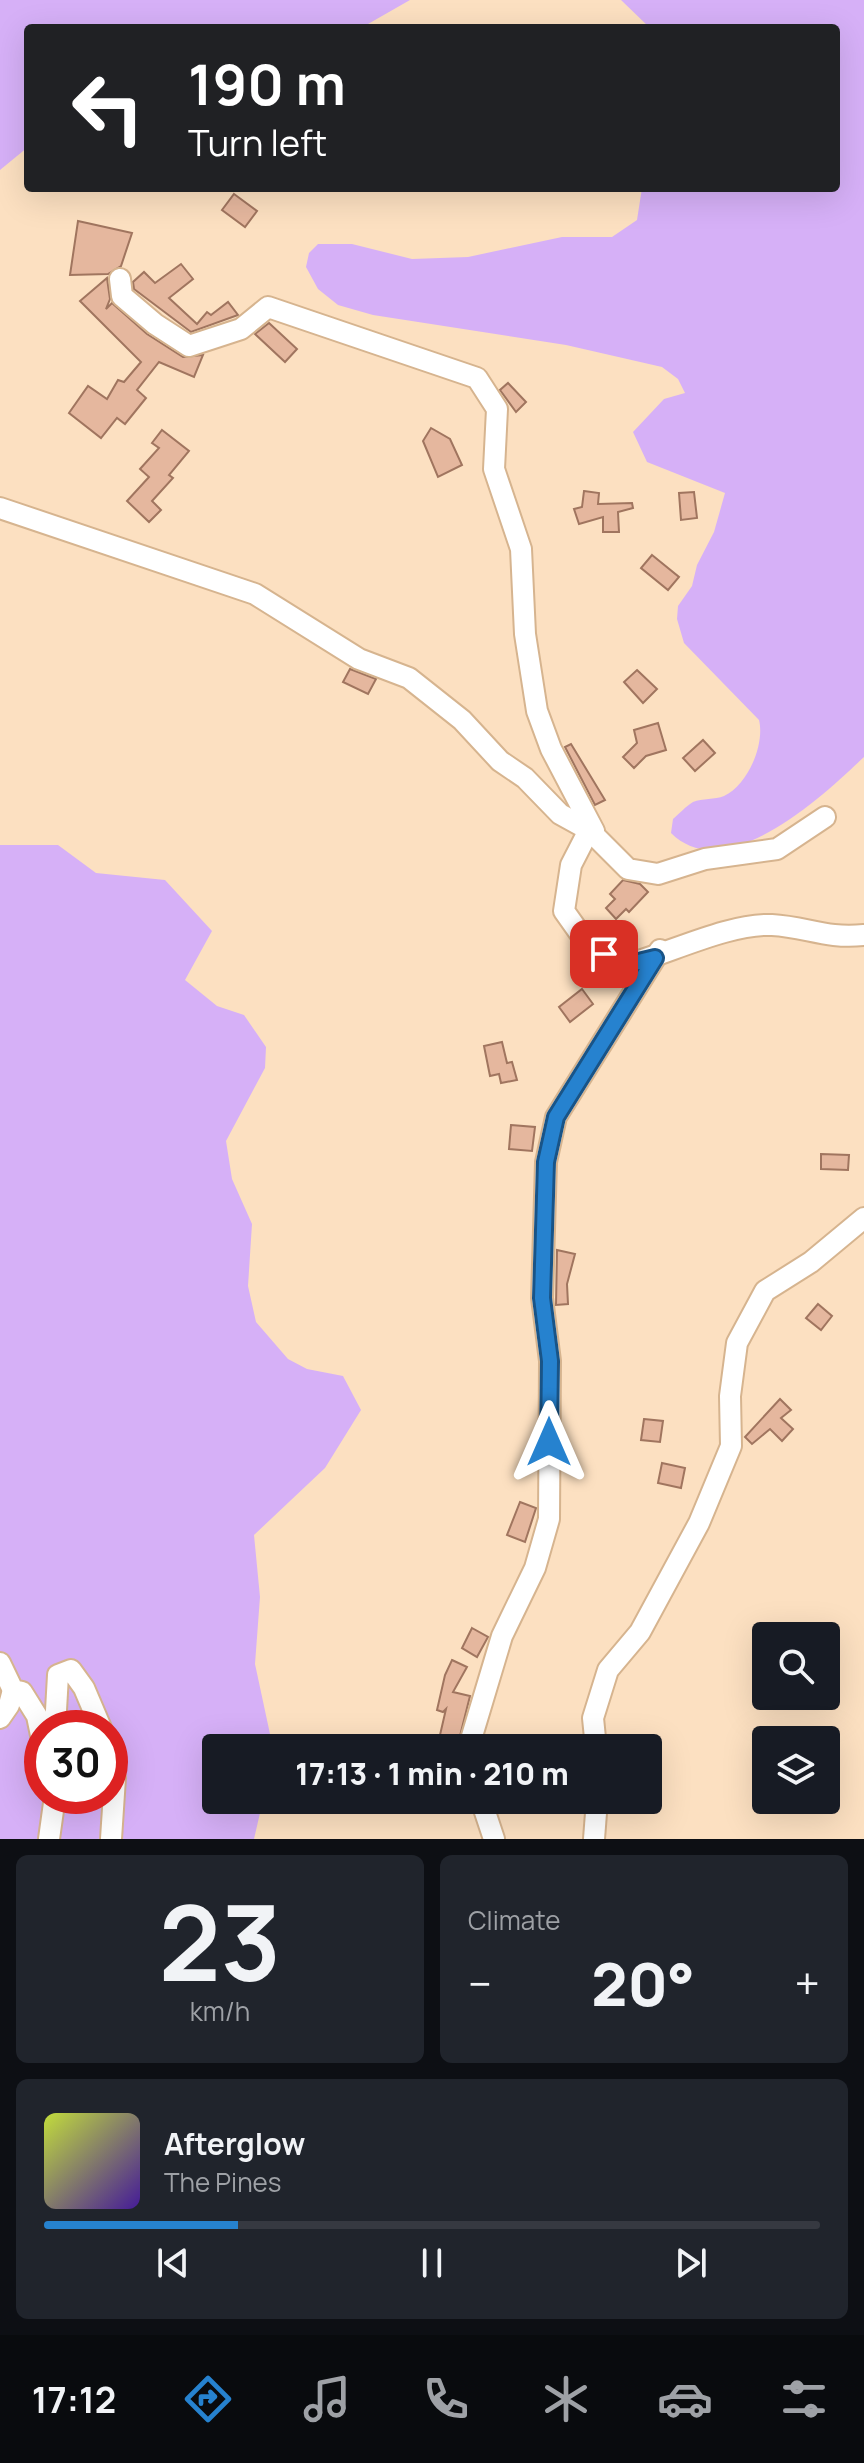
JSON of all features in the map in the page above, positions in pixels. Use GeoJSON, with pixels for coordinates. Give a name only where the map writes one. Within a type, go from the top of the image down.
{"type":"FeatureCollection","features":[{"type":"Feature","properties":{"kind":"street"},"geometry":{"type":"LineString","coordinates":[[120,279],[122,296],[155,324],[189,346],[241,329],[268,307],[477,378],[497,409],[494,469],[521,549],[525,634],[537,711],[551,749],[593,834]]}},
{"type":"Feature","properties":{"kind":"street"},"geometry":{"type":"LineString","coordinates":[[0,508],[255,594],[359,659],[409,678],[462,720],[500,761],[525,778],[560,814],[593,834],[628,869],[658,874],[705,859],[777,849],[825,817]]}},
{"type":"Feature","properties":{"kind":"street"},"geometry":{"type":"LineString","coordinates":[[593,834],[571,865],[564,911],[586,942],[622,966],[712,936],[770,925],[836,938],[864,935]]}},
{"type":"Feature","properties":{"kind":"street"},"geometry":{"type":"LineString","coordinates":[[473,1734],[502,1636],[535,1568],[549,1519],[550,1361],[542,1298],[546,1162],[556,1117],[658,954]]}},
{"type":"Feature","properties":{"kind":"street"},"geometry":{"type":"LineString","coordinates":[[595,1734],[593,1718],[608,1670],[640,1632],[699,1523],[731,1446],[730,1396],[737,1343],[765,1291],[811,1262],[864,1218]]}},
{"type":"Feature","properties":{"kind":"street"},"geometry":{"type":"LineString","coordinates":[[0,1663],[13,1690],[9,1705],[0,1718]]}},
{"type":"Feature","properties":{"kind":"street"},"geometry":{"type":"LineString","coordinates":[[56,1710],[58,1675],[71,1670],[84,1688],[93,1710]]}},
{"type":"Feature","properties":{"kind":"street"},"geometry":{"type":"LineString","coordinates":[[13,1690],[22,1692],[33,1710]]}},
{"type":"Feature","properties":{"kind":"street"},"geometry":{"type":"LineString","coordinates":[[49,1839],[52,1814]]}},
{"type":"Feature","properties":{"kind":"street"},"geometry":{"type":"LineString","coordinates":[[111,1839],[113,1814]]}},
{"type":"Feature","properties":{"kind":"street"},"geometry":{"type":"LineString","coordinates":[[486,1814],[494,1839]]}},
{"type":"Feature","properties":{"kind":"street"},"geometry":{"type":"LineString","coordinates":[[594,1839],[596,1814]]}},
{"type":"Feature","properties":{"kind":"shaded area"},"geometry":{"type":"Polygon","coordinates":[[[0,0],[410,0],[368,24],[24,24],[24,150],[0,170],[0,0]]]}},
{"type":"Feature","properties":{"kind":"shaded area"},"geometry":{"type":"Polygon","coordinates":[[[621,0],[864,0],[864,757],[825,792],[774,830],[746,843],[719,850],[693,847],[671,833],[673,819],[693,802],[717,798],[733,791],[753,763],[760,730],[759,720],[684,643],[677,619],[678,606],[692,586],[697,565],[714,532],[725,493],[647,462],[633,432],[664,399],[685,393],[678,379],[662,367],[566,345],[373,315],[338,305],[318,289],[306,267],[309,253],[318,244],[352,244],[412,259],[468,257],[562,237],[612,237],[637,220],[641,192],[840,192],[840,24],[646,24],[621,0]]]}},
{"type":"Feature","properties":{"kind":"shaded area"},"geometry":{"type":"Polygon","coordinates":[[[0,845],[58,845],[96,873],[165,880],[212,931],[185,980],[217,1006],[244,1015],[266,1047],[265,1068],[226,1141],[232,1179],[252,1224],[248,1286],[256,1322],[288,1359],[307,1369],[343,1376],[361,1410],[325,1468],[254,1535],[260,1597],[255,1664],[270,1734],[202,1734],[202,1814],[260,1814],[254,1839],[0,1839],[0,845]]]}},
{"type":"Feature","properties":{"kind":"building"},"geometry":{"type":"Polygon","coordinates":[[[234,194],[257,211],[245,227],[222,210],[234,194]]]}},
{"type":"Feature","properties":{"kind":"building"},"geometry":{"type":"Polygon","coordinates":[[[78,221],[132,233],[121,266],[108,274],[70,275],[78,221]]]}},
{"type":"Feature","properties":{"kind":"building"},"geometry":{"type":"Polygon","coordinates":[[[181,264],[193,279],[169,298],[197,324],[207,312],[211,315],[228,302],[238,315],[191,332],[134,289],[133,282],[144,272],[155,283],[181,264]]]}},
{"type":"Feature","properties":{"kind":"building"},"geometry":{"type":"Polygon","coordinates":[[[107,278],[110,299],[106,309],[112,303],[147,334],[183,357],[203,355],[194,377],[159,362],[137,390],[146,398],[125,424],[117,418],[101,438],[69,413],[88,386],[107,399],[118,380],[124,382],[141,362],[80,301],[107,278]]]}},
{"type":"Feature","properties":{"kind":"building"},"geometry":{"type":"Polygon","coordinates":[[[269,323],[297,349],[285,362],[255,334],[269,323]]]}},
{"type":"Feature","properties":{"kind":"building"},"geometry":{"type":"Polygon","coordinates":[[[508,383],[526,402],[516,412],[500,390],[508,383]]]}},
{"type":"Feature","properties":{"kind":"building"},"geometry":{"type":"Polygon","coordinates":[[[431,428],[450,439],[462,465],[438,477],[423,441],[431,428]]]}},
{"type":"Feature","properties":{"kind":"building"},"geometry":{"type":"Polygon","coordinates":[[[162,430],[189,451],[169,475],[173,478],[152,501],[161,510],[149,522],[127,501],[149,477],[140,469],[159,448],[152,443],[162,430]]]}},
{"type":"Feature","properties":{"kind":"building"},"geometry":{"type":"Polygon","coordinates":[[[584,491],[599,493],[598,504],[632,503],[633,508],[618,512],[619,532],[603,532],[603,517],[579,524],[574,509],[582,507],[584,491]]]}},
{"type":"Feature","properties":{"kind":"building"},"geometry":{"type":"Polygon","coordinates":[[[694,492],[697,518],[681,520],[679,493],[694,492]]]}},
{"type":"Feature","properties":{"kind":"building"},"geometry":{"type":"Polygon","coordinates":[[[652,555],[679,577],[668,590],[641,568],[652,555]]]}},
{"type":"Feature","properties":{"kind":"building"},"geometry":{"type":"Polygon","coordinates":[[[350,669],[376,679],[368,694],[343,682],[350,669]]]}},
{"type":"Feature","properties":{"kind":"building"},"geometry":{"type":"Polygon","coordinates":[[[637,670],[657,689],[643,703],[624,682],[637,670]]]}},
{"type":"Feature","properties":{"kind":"building"},"geometry":{"type":"Polygon","coordinates":[[[658,723],[666,750],[646,756],[634,768],[623,757],[637,743],[634,730],[658,723]]]}},
{"type":"Feature","properties":{"kind":"building"},"geometry":{"type":"Polygon","coordinates":[[[703,740],[715,753],[695,771],[683,758],[703,740]]]}},
{"type":"Feature","properties":{"kind":"building"},"geometry":{"type":"Polygon","coordinates":[[[571,744],[605,800],[595,805],[565,747],[571,744]]]}},
{"type":"Feature","properties":{"kind":"building"},"geometry":{"type":"Polygon","coordinates":[[[623,880],[640,884],[648,892],[629,912],[626,909],[616,919],[606,908],[615,899],[610,894],[623,880]]]}},
{"type":"Feature","properties":{"kind":"building"},"geometry":{"type":"Polygon","coordinates":[[[582,989],[593,1004],[570,1022],[559,1007],[582,989]]]}},
{"type":"Feature","properties":{"kind":"building"},"geometry":{"type":"Polygon","coordinates":[[[502,1042],[507,1063],[512,1062],[517,1080],[501,1083],[499,1074],[490,1076],[484,1046],[502,1042]]]}},
{"type":"Feature","properties":{"kind":"building"},"geometry":{"type":"Polygon","coordinates":[[[511,1125],[535,1127],[532,1151],[509,1149],[511,1125]]]}},
{"type":"Feature","properties":{"kind":"building"},"geometry":{"type":"Polygon","coordinates":[[[821,1154],[849,1155],[848,1170],[821,1169],[821,1154]]]}},
{"type":"Feature","properties":{"kind":"building"},"geometry":{"type":"Polygon","coordinates":[[[557,1250],[575,1254],[567,1284],[568,1304],[556,1305],[557,1250]]]}},
{"type":"Feature","properties":{"kind":"building"},"geometry":{"type":"Polygon","coordinates":[[[818,1304],[832,1316],[821,1330],[806,1318],[818,1304]]]}},
{"type":"Feature","properties":{"kind":"building"},"geometry":{"type":"Polygon","coordinates":[[[780,1399],[791,1410],[781,1418],[793,1429],[782,1441],[770,1429],[752,1444],[745,1437],[780,1399]]]}},
{"type":"Feature","properties":{"kind":"building"},"geometry":{"type":"Polygon","coordinates":[[[644,1419],[663,1421],[660,1442],[641,1440],[644,1419]]]}},
{"type":"Feature","properties":{"kind":"building"},"geometry":{"type":"Polygon","coordinates":[[[662,1463],[685,1468],[681,1488],[658,1483],[662,1463]]]}},
{"type":"Feature","properties":{"kind":"building"},"geometry":{"type":"Polygon","coordinates":[[[520,1502],[536,1508],[525,1542],[507,1535],[520,1502]]]}},
{"type":"Feature","properties":{"kind":"building"},"geometry":{"type":"Polygon","coordinates":[[[472,1628],[488,1637],[477,1657],[462,1648],[472,1628]]]}},
{"type":"Feature","properties":{"kind":"building"},"geometry":{"type":"Polygon","coordinates":[[[452,1660],[467,1667],[453,1692],[470,1696],[460,1734],[440,1734],[446,1709],[443,1712],[437,1710],[452,1660]]]}},
{"type":"Feature","properties":{"kind":"route"},"geometry":{"type":"LineString","coordinates":[[549,1442],[550,1361],[542,1298],[546,1162],[556,1117],[655,958],[622,966],[604,954]]}}]}
